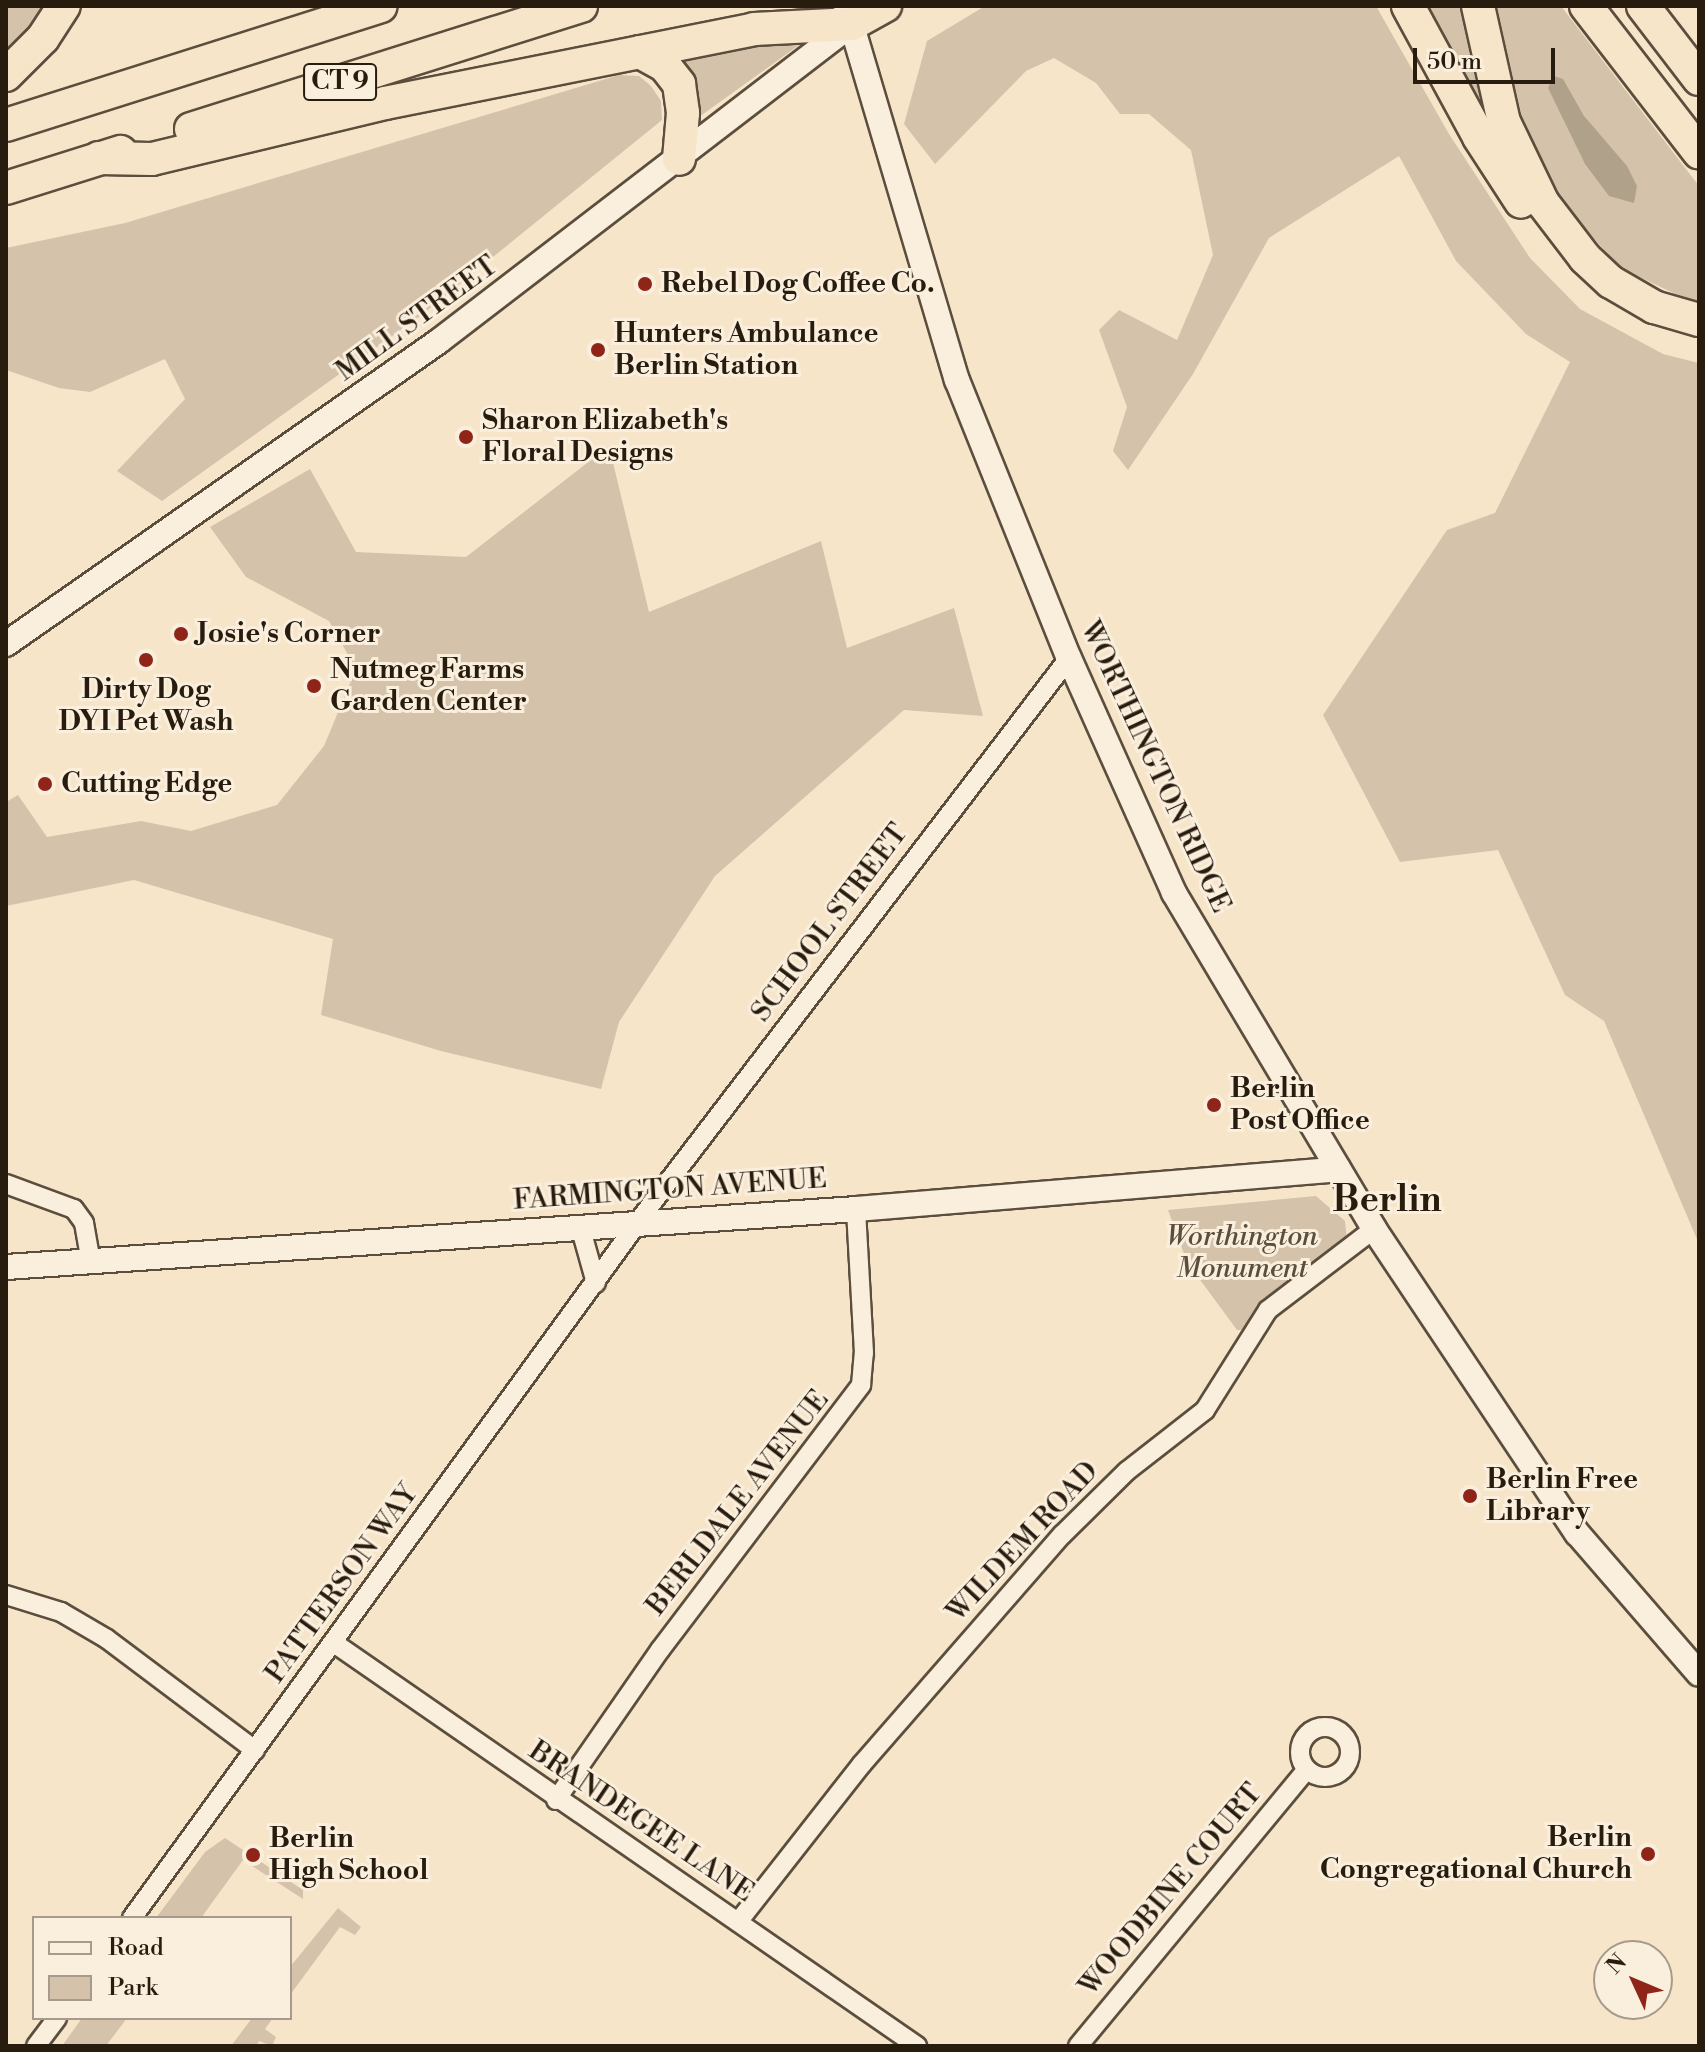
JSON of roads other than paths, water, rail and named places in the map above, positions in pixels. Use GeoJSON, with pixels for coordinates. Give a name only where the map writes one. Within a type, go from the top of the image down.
{"type":"FeatureCollection","features":[{"type":"Feature","properties":{"kind":"highway"},"geometry":{"type":"LineString","coordinates":[[6,75],[43,38],[64,6]]}},
{"type":"Feature","properties":{"kind":"highway","name":"CT 9"},"geometry":{"type":"LineString","coordinates":[[6,125],[381,6]]}},
{"type":"Feature","properties":{"kind":"highway","name":"CT 9"},"geometry":{"type":"LineString","coordinates":[[6,188],[581,6]]}},
{"type":"Feature","properties":{"kind":"highway"},"geometry":{"type":"LineString","coordinates":[[99,158],[152,159],[385,103],[885,6]]}},
{"type":"Feature","properties":{"kind":"highway"},"geometry":{"type":"LineString","coordinates":[[1408,6],[1516,195],[1536,219],[1570,241],[1625,292],[1696,322]]}},
{"type":"Feature","properties":{"kind":"highway"},"geometry":{"type":"LineString","coordinates":[[1478,6],[1511,141],[1531,184],[1570,241]]}},
{"type":"Feature","properties":{"kind":"highway"},"geometry":{"type":"LineString","coordinates":[[1586,6],[1699,152]]}},
{"type":"Feature","properties":{"kind":"highway"},"geometry":{"type":"LineString","coordinates":[[1652,18],[1699,58]]}},
{"type":"Feature","properties":{"kind":"highway"},"geometry":{"type":"LineString","coordinates":[[1652,18],[1699,79]]}},
{"type":"Feature","properties":{"kind":"highway"},"geometry":{"type":"LineString","coordinates":[[640,52],[665,66],[679,84],[683,113],[679,159]]}},
{"type":"Feature","properties":{"kind":"street","name":"MILL STREET"},"geometry":{"type":"LineString","coordinates":[[6,644],[375,387],[679,159],[849,15]]}},
{"type":"Feature","properties":{"kind":"street","name":"WORTHINGTON RIDGE"},"geometry":{"type":"LineString","coordinates":[[849,15],[957,380],[1069,658],[1174,893],[1374,1229],[1577,1533],[1699,1674]]}},
{"type":"Feature","properties":{"kind":"street","name":"SCHOOL STREET"},"geometry":{"type":"LineString","coordinates":[[639,1224],[1069,658]]}},
{"type":"Feature","properties":{"kind":"street","name":"FARMINGTON AVENUE"},"geometry":{"type":"LineString","coordinates":[[6,1267],[856,1209],[1338,1169]]}},
{"type":"Feature","properties":{"kind":"street"},"geometry":{"type":"LineString","coordinates":[[6,1184],[74,1209],[84,1223],[91,1261]]}},
{"type":"Feature","properties":{"kind":"street","name":"BERLDALE AVENUE"},"geometry":{"type":"LineString","coordinates":[[556,1800],[660,1650],[861,1385],[864,1353],[856,1209]]}},
{"type":"Feature","properties":{"kind":"street","name":"PATTERSON WAY"},"geometry":{"type":"LineString","coordinates":[[133,1916],[639,1224]]}},
{"type":"Feature","properties":{"kind":"street"},"geometry":{"type":"LineString","coordinates":[[580,1226],[596,1283]]}},
{"type":"Feature","properties":{"kind":"street","name":"WILDEM ROAD"},"geometry":{"type":"LineString","coordinates":[[738,1922],[862,1764],[1062,1535],[1127,1471],[1205,1410],[1268,1310],[1374,1229]]}},
{"type":"Feature","properties":{"kind":"street"},"geometry":{"type":"LineString","coordinates":[[6,1595],[61,1612],[107,1639],[255,1750]]}},
{"type":"Feature","properties":{"kind":"street","name":"BRANDEGEE LANE"},"geometry":{"type":"LineString","coordinates":[[334,1643],[556,1800],[917,2046]]}},
{"type":"Feature","properties":{"kind":"street","name":"WOODBINE COURT"},"geometry":{"type":"LineString","coordinates":[[1078,2046],[1306,1770]]}},
{"type":"Feature","properties":{"kind":"street"},"geometry":{"type":"LineString","coordinates":[[36,2046],[56,2020]]}},
{"type":"Feature","properties":{"kind":"place","name":"Rebel Dog Coffee Co."},"geometry":{"type":"Point","coordinates":[645,284]}},
{"type":"Feature","properties":{"kind":"place","name":"Hunters Ambulance Berlin Station"},"geometry":{"type":"Point","coordinates":[598,350]}},
{"type":"Feature","properties":{"kind":"place","name":"Sharon Elizabeth's Floral Designs"},"geometry":{"type":"Point","coordinates":[466,437]}},
{"type":"Feature","properties":{"kind":"place","name":"Josie's Corner"},"geometry":{"type":"Point","coordinates":[181,634]}},
{"type":"Feature","properties":{"kind":"place","name":"Dirty Dog DYI Pet Wash"},"geometry":{"type":"Point","coordinates":[146,660]}},
{"type":"Feature","properties":{"kind":"place","name":"Nutmeg Farms Garden Center"},"geometry":{"type":"Point","coordinates":[314,686]}},
{"type":"Feature","properties":{"kind":"place","name":"Cutting Edge"},"geometry":{"type":"Point","coordinates":[45,784]}},
{"type":"Feature","properties":{"kind":"place","name":"Berlin Post Office"},"geometry":{"type":"Point","coordinates":[1214,1105]}},
{"type":"Feature","properties":{"kind":"place","name":"Berlin Free Library"},"geometry":{"type":"Point","coordinates":[1470,1496]}},
{"type":"Feature","properties":{"kind":"place","name":"Berlin Congregational Church"},"geometry":{"type":"Point","coordinates":[1648,1854]}},
{"type":"Feature","properties":{"kind":"place","name":"Berlin High School"},"geometry":{"type":"Point","coordinates":[253,1855]}},
{"type":"Feature","properties":{"kind":"district","name":"Berlin"},"geometry":{"type":"Point","coordinates":[1387,1201]}},
{"type":"Feature","properties":{"kind":"park label","name":"Worthington Monument"},"geometry":{"type":"Point","coordinates":[1242,1253]}}]}
